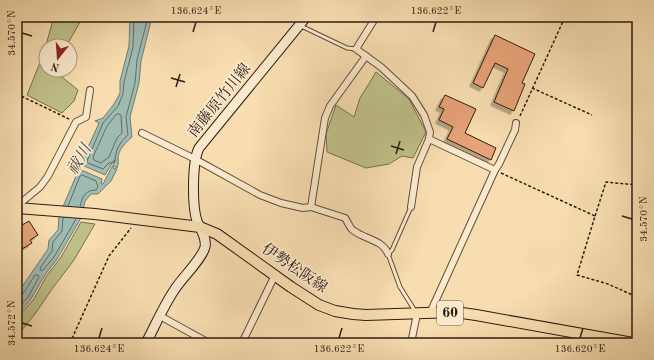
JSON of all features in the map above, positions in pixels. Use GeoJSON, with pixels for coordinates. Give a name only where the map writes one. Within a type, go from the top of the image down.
{"type":"FeatureCollection","features":[{"type":"Feature","properties":{"kind":"main road","name":"南藤原竹川線"},"geometry":{"type":"LineString","coordinates":[[146,343],[174,290],[201,255],[205,247],[205,241],[196,213],[194,184],[195,159],[199,148],[306,17]]}},
{"type":"Feature","properties":{"kind":"main road","name":"伊勢松阪線"},"geometry":{"type":"LineString","coordinates":[[17,207],[95,214],[200,227],[218,234],[311,300],[336,311],[366,315],[455,312],[633,343]]}},
{"type":"Feature","properties":{"kind":"street"},"geometry":{"type":"LineString","coordinates":[[376,17],[356,49],[381,68],[412,96],[424,115],[430,132],[429,139],[417,167],[411,207]]}},
{"type":"Feature","properties":{"kind":"street"},"geometry":{"type":"LineString","coordinates":[[311,207],[325,118],[330,106],[366,56]]}},
{"type":"Feature","properties":{"kind":"street"},"geometry":{"type":"LineString","coordinates":[[17,207],[40,187],[48,176],[76,122],[86,117],[90,90]]}},
{"type":"Feature","properties":{"kind":"street"},"geometry":{"type":"LineString","coordinates":[[430,313],[495,170],[515,130],[516,123]]}},
{"type":"Feature","properties":{"kind":"street"},"geometry":{"type":"LineString","coordinates":[[142,133],[195,159],[260,195],[280,203],[303,208],[311,207],[345,218],[353,231],[382,245],[388,254]]}},
{"type":"Feature","properties":{"kind":"street"},"geometry":{"type":"LineString","coordinates":[[429,139],[495,170]]}},
{"type":"Feature","properties":{"kind":"street"},"geometry":{"type":"LineString","coordinates":[[242,343],[275,275]]}},
{"type":"Feature","properties":{"kind":"street"},"geometry":{"type":"LineString","coordinates":[[411,343],[417,314]]}},
{"type":"Feature","properties":{"kind":"street"},"geometry":{"type":"LineString","coordinates":[[160,316],[210,343]]}},
{"type":"Feature","properties":{"kind":"lane"},"geometry":{"type":"LineString","coordinates":[[299,26],[346,48],[356,49]]}},
{"type":"Feature","properties":{"kind":"lane"},"geometry":{"type":"LineString","coordinates":[[411,207],[392,250],[388,254],[400,287],[417,314]]}},
{"type":"Feature","properties":{"kind":"path"},"geometry":{"type":"LineString","coordinates":[[516,123],[565,17]]}},
{"type":"Feature","properties":{"kind":"path"},"geometry":{"type":"LineString","coordinates":[[532,88],[592,115]]}},
{"type":"Feature","properties":{"kind":"path"},"geometry":{"type":"LineString","coordinates":[[17,94],[76,122]]}},
{"type":"Feature","properties":{"kind":"path"},"geometry":{"type":"LineString","coordinates":[[495,170],[595,216]]}},
{"type":"Feature","properties":{"kind":"path"},"geometry":{"type":"LineString","coordinates":[[637,185],[606,182],[577,275],[608,284],[637,297]]}},
{"type":"Feature","properties":{"kind":"path"},"geometry":{"type":"LineString","coordinates":[[70,343],[110,256],[137,220]]}},
{"type":"Feature","properties":{"kind":"green space"},"geometry":{"type":"Polygon","coordinates":[[[54,17],[83,17],[71,38],[48,38],[54,17]]]}},
{"type":"Feature","properties":{"kind":"green space"},"geometry":{"type":"Polygon","coordinates":[[[38,68],[38,78],[63,78],[78,90],[74,101],[62,113],[27,95],[38,68]]]}},
{"type":"Feature","properties":{"kind":"green space"},"geometry":{"type":"Polygon","coordinates":[[[376,72],[409,99],[426,132],[413,158],[402,156],[389,164],[366,168],[327,152],[326,134],[336,105],[354,117],[360,98],[376,72]]]}},
{"type":"Feature","properties":{"kind":"green space"},"geometry":{"type":"Polygon","coordinates":[[[81,222],[95,224],[74,260],[17,336],[17,318],[34,299],[46,277],[61,257],[81,222]]]}},
{"type":"Feature","properties":{"kind":"water"},"geometry":{"type":"Polygon","coordinates":[[[130,17],[152,17],[141,61],[139,83],[130,117],[132,137],[121,148],[117,168],[114,166],[113,168],[117,169],[111,181],[98,194],[91,194],[85,201],[81,218],[57,259],[45,275],[31,299],[17,316],[17,294],[48,249],[49,240],[58,230],[59,216],[79,169],[102,179],[101,184],[103,184],[115,161],[114,160],[105,175],[82,165],[85,154],[99,123],[95,121],[103,118],[114,104],[120,93],[120,81],[129,46],[130,17]]]}},
{"type":"Feature","properties":{"kind":"building"},"geometry":{"type":"Polygon","coordinates":[[[495,35],[535,54],[522,83],[525,84],[514,111],[494,102],[508,69],[495,63],[483,88],[473,83],[495,35]]]}},
{"type":"Feature","properties":{"kind":"building"},"geometry":{"type":"Polygon","coordinates":[[[445,95],[476,109],[465,133],[496,148],[491,160],[447,139],[453,127],[439,120],[444,109],[439,107],[445,95]]]}},
{"type":"Feature","properties":{"kind":"building"},"geometry":{"type":"Polygon","coordinates":[[[29,221],[38,235],[30,240],[32,243],[17,252],[17,228],[29,221]]]}},
{"type":"Feature","properties":{"kind":"water label","name":"祓川"},"geometry":{"type":"Point","coordinates":[80,160]}}]}
